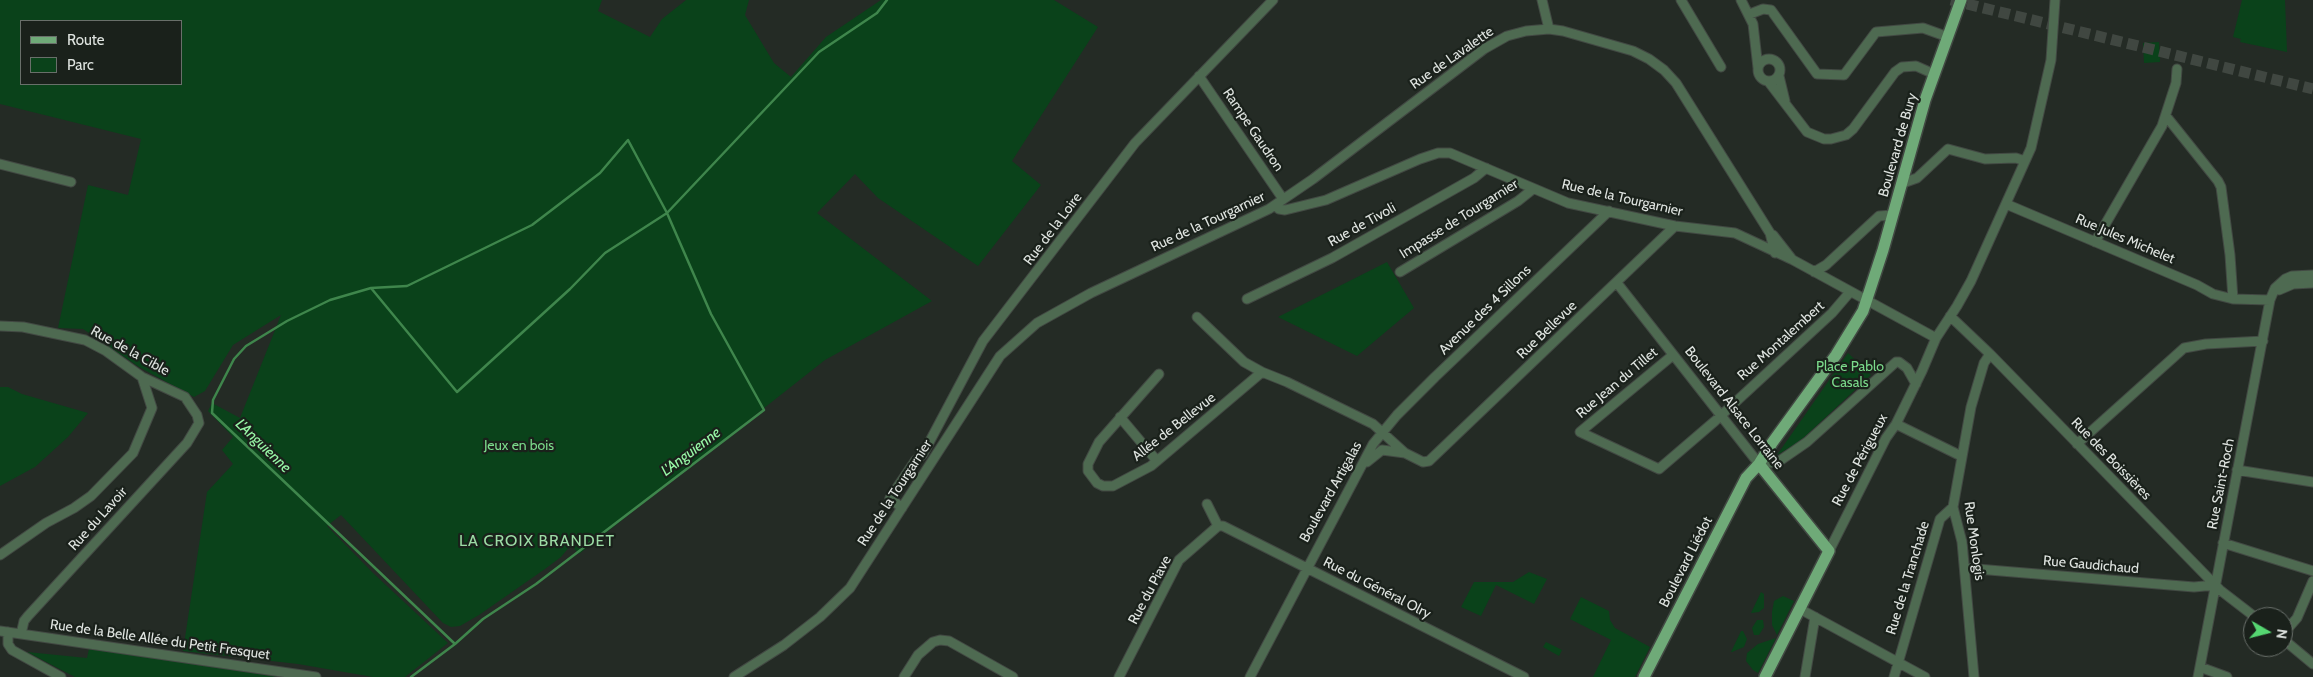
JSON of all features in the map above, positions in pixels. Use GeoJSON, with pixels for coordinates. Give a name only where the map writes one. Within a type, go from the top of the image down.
{"type":"FeatureCollection","features":[{"type":"Feature","properties":{"kind":"main road","name":"Boulevard de Bury"},"geometry":{"type":"LineString","coordinates":[[1759,464],[1853,329],[1863,311],[1874,283],[1934,74],[1962,0]]}},
{"type":"Feature","properties":{"kind":"main road","name":"Boulevard Alsace Lorraine"},"geometry":{"type":"LineString","coordinates":[[1759,464],[1829,551]]}},
{"type":"Feature","properties":{"kind":"main road","name":"Boulevard Liédot"},"geometry":{"type":"LineString","coordinates":[[1644,677],[1735,498],[1746,478],[1759,464]]}},
{"type":"Feature","properties":{"kind":"main road","name":"Rue de Périgueux"},"geometry":{"type":"LineString","coordinates":[[1765,677],[1829,551]]}},
{"type":"Feature","properties":{"kind":"street","name":"Rue de la Loire"},"geometry":{"type":"LineString","coordinates":[[902,508],[890,498],[915,461],[923,454],[983,341],[1135,143],[1273,0]]}},
{"type":"Feature","properties":{"kind":"street"},"geometry":{"type":"LineString","coordinates":[[1542,0],[1549,29]]}},
{"type":"Feature","properties":{"kind":"street"},"geometry":{"type":"LineString","coordinates":[[1681,0],[1720,66]]}},
{"type":"Feature","properties":{"kind":"street"},"geometry":{"type":"LineString","coordinates":[[1741,0],[1750,14],[1758,68],[1761,76],[1768,82],[1807,132],[1824,139],[1838,138],[1846,135],[1853,129],[1895,72],[1902,67],[1916,66],[1934,74]]}},
{"type":"Feature","properties":{"kind":"street","name":"Rue de Périgueux"},"geometry":{"type":"LineString","coordinates":[[1829,551],[1886,438],[1896,424],[1936,338],[1971,281],[2031,148],[2051,60],[2054,0]]}},
{"type":"Feature","properties":{"kind":"street"},"geometry":{"type":"LineString","coordinates":[[1750,14],[1763,9],[1771,10],[1817,74],[1844,75],[1876,32],[1923,28],[1948,37]]}},
{"type":"Feature","properties":{"kind":"street","name":"Rue de Lavalette"},"geometry":{"type":"LineString","coordinates":[[1279,202],[1493,42],[1526,31],[1549,29],[1591,38],[1633,51],[1650,59],[1664,70],[1676,82],[1770,233],[1775,253]]}},
{"type":"Feature","properties":{"kind":"street"},"geometry":{"type":"LineString","coordinates":[[1755,41],[1768,60]]}},
{"type":"Feature","properties":{"kind":"street"},"geometry":{"type":"LineString","coordinates":[[1758,68],[1761,63],[1768,60],[1773,60],[1778,65],[1786,106]]}},
{"type":"Feature","properties":{"kind":"street"},"geometry":{"type":"LineString","coordinates":[[2095,242],[2166,116],[2176,83],[2177,69]]}},
{"type":"Feature","properties":{"kind":"street","name":"Rampe Gaudron"},"geometry":{"type":"LineString","coordinates":[[1199,76],[1279,202]]}},
{"type":"Feature","properties":{"kind":"street"},"geometry":{"type":"LineString","coordinates":[[1768,82],[1779,76]]}},
{"type":"Feature","properties":{"kind":"street"},"geometry":{"type":"LineString","coordinates":[[2166,116],[2221,187],[2233,299]]}},
{"type":"Feature","properties":{"kind":"street"},"geometry":{"type":"LineString","coordinates":[[1903,183],[1917,178],[1948,149],[1985,159],[2016,158],[2025,161]]}},
{"type":"Feature","properties":{"kind":"street","name":"Rue de la Tourgarnier"},"geometry":{"type":"LineString","coordinates":[[1279,202],[1279,209],[1285,210],[1326,200],[1438,153],[1457,155],[1533,189],[1568,202],[1675,226],[1734,233],[1793,260],[1936,338]]}},
{"type":"Feature","properties":{"kind":"street"},"geometry":{"type":"LineString","coordinates":[[0,164],[72,182]]}},
{"type":"Feature","properties":{"kind":"street","name":"Rue de Tivoli"},"geometry":{"type":"LineString","coordinates":[[1247,299],[1332,258],[1474,178],[1486,168]]}},
{"type":"Feature","properties":{"kind":"street","name":"Impasse de Tourgarnier"},"geometry":{"type":"LineString","coordinates":[[1400,272],[1518,201],[1533,189]]}},
{"type":"Feature","properties":{"kind":"street","name":"Rue de la Tourgarnier"},"geometry":{"type":"LineString","coordinates":[[734,677],[812,622],[850,588],[1000,356],[1037,323],[1083,297],[1252,218],[1279,202]]}},
{"type":"Feature","properties":{"kind":"street","name":"Rue Jules Michelet"},"geometry":{"type":"LineString","coordinates":[[2006,204],[2197,285],[2213,294],[2233,299],[2271,299]]}},
{"type":"Feature","properties":{"kind":"street","name":"Avenue des 4 Sillons"},"geometry":{"type":"LineString","coordinates":[[1383,432],[1397,415],[1609,212]]}},
{"type":"Feature","properties":{"kind":"street"},"geometry":{"type":"LineString","coordinates":[[1814,272],[1826,265],[1879,216],[1893,215]]}},
{"type":"Feature","properties":{"kind":"street","name":"Rue Bellevue"},"geometry":{"type":"LineString","coordinates":[[1405,453],[1423,462],[1429,461],[1675,226]]}},
{"type":"Feature","properties":{"kind":"street"},"geometry":{"type":"LineString","coordinates":[[1770,233],[1793,260]]}},
{"type":"Feature","properties":{"kind":"street","name":"Rue Saint-Roch"},"geometry":{"type":"LineString","coordinates":[[2199,672],[2271,299],[2275,288],[2285,279],[2292,276],[2313,275]]}},
{"type":"Feature","properties":{"kind":"street","name":"Boulevard Alsace Lorraine"},"geometry":{"type":"LineString","coordinates":[[1617,283],[1759,464]]}},
{"type":"Feature","properties":{"kind":"street"},"geometry":{"type":"LineString","coordinates":[[2271,299],[2287,285],[2313,283]]}},
{"type":"Feature","properties":{"kind":"street","name":"Rue Montalembert"},"geometry":{"type":"LineString","coordinates":[[1580,432],[1660,468],[1832,313],[1850,292]]}},
{"type":"Feature","properties":{"kind":"street","name":"Rue des Boissières"},"geometry":{"type":"LineString","coordinates":[[1950,316],[1990,354],[2215,585],[2243,607]]}},
{"type":"Feature","properties":{"kind":"street"},"geometry":{"type":"LineString","coordinates":[[1197,318],[1244,362],[1373,424],[1405,453]]}},
{"type":"Feature","properties":{"kind":"street","name":"Rue de la Cible"},"geometry":{"type":"LineString","coordinates":[[0,326],[23,327],[85,340],[106,351],[142,376],[185,397],[198,415],[199,423]]}},
{"type":"Feature","properties":{"kind":"street"},"geometry":{"type":"LineString","coordinates":[[2078,444],[2184,348],[2206,344],[2263,341]]}},
{"type":"Feature","properties":{"kind":"street","name":"Rue Monlogis"},"geometry":{"type":"LineString","coordinates":[[1974,677],[1965,568],[1959,524],[1953,507],[1971,407],[1984,363],[1990,354]]}},
{"type":"Feature","properties":{"kind":"street","name":"Rue Jean du Tillet"},"geometry":{"type":"LineString","coordinates":[[1580,432],[1673,355]]}},
{"type":"Feature","properties":{"kind":"street"},"geometry":{"type":"LineString","coordinates":[[1759,464],[1778,462],[1808,442],[1896,362],[1907,368],[1916,384]]}},
{"type":"Feature","properties":{"kind":"street","name":"Allée de Bellevue"},"geometry":{"type":"LineString","coordinates":[[1159,374],[1099,442],[1088,464],[1091,478],[1103,486],[1113,486],[1157,461],[1262,372]]}},
{"type":"Feature","properties":{"kind":"street"},"geometry":{"type":"LineString","coordinates":[[0,555],[46,522],[74,508],[91,496],[133,453],[144,431],[152,408],[142,376]]}},
{"type":"Feature","properties":{"kind":"street"},"geometry":{"type":"LineString","coordinates":[[1120,417],[1157,461]]}},
{"type":"Feature","properties":{"kind":"street","name":"Rue du Lavoir"},"geometry":{"type":"LineString","coordinates":[[21,634],[24,621],[28,616],[187,443],[199,423]]}},
{"type":"Feature","properties":{"kind":"street"},"geometry":{"type":"LineString","coordinates":[[1896,424],[1961,456]]}},
{"type":"Feature","properties":{"kind":"street","name":"Boulevard Artigalas"},"geometry":{"type":"LineString","coordinates":[[1250,677],[1306,567],[1357,473],[1373,444],[1383,432]]}},
{"type":"Feature","properties":{"kind":"street"},"geometry":{"type":"LineString","coordinates":[[1357,473],[1378,451],[1405,453]]}},
{"type":"Feature","properties":{"kind":"street"},"geometry":{"type":"LineString","coordinates":[[2237,470],[2313,482]]}},
{"type":"Feature","properties":{"kind":"street"},"geometry":{"type":"LineString","coordinates":[[897,489],[908,497]]}},
{"type":"Feature","properties":{"kind":"street"},"geometry":{"type":"LineString","coordinates":[[1207,504],[1218,526]]}},
{"type":"Feature","properties":{"kind":"street","name":"Rue de la Tranchade"},"geometry":{"type":"LineString","coordinates":[[1894,677],[1940,519],[1953,507]]}},
{"type":"Feature","properties":{"kind":"street","name":"Rue du Général Olry"},"geometry":{"type":"LineString","coordinates":[[1218,526],[1223,526],[1524,677]]}},
{"type":"Feature","properties":{"kind":"street","name":"Rue du Piave"},"geometry":{"type":"LineString","coordinates":[[1120,677],[1179,560],[1218,526]]}},
{"type":"Feature","properties":{"kind":"street"},"geometry":{"type":"LineString","coordinates":[[2223,543],[2313,571]]}},
{"type":"Feature","properties":{"kind":"street","name":"Rue Gaudichaud"},"geometry":{"type":"LineString","coordinates":[[1965,568],[2194,587],[2215,585]]}},
{"type":"Feature","properties":{"kind":"street"},"geometry":{"type":"LineString","coordinates":[[2293,622],[2313,581]]}},
{"type":"Feature","properties":{"kind":"street"},"geometry":{"type":"LineString","coordinates":[[1800,609],[1925,677]]}},
{"type":"Feature","properties":{"kind":"street"},"geometry":{"type":"LineString","coordinates":[[1805,677],[1815,617]]}},
{"type":"Feature","properties":{"kind":"street"},"geometry":{"type":"LineString","coordinates":[[4,632],[12,650],[61,677]]}},
{"type":"Feature","properties":{"kind":"street","name":"Rue de la Belle Allée du Petit Fresquet"},"geometry":{"type":"LineString","coordinates":[[4,632],[316,677]]}},
{"type":"Feature","properties":{"kind":"street"},"geometry":{"type":"LineString","coordinates":[[904,677],[918,655],[933,642],[940,640],[949,641],[1013,677]]}},
{"type":"Feature","properties":{"kind":"street"},"geometry":{"type":"LineString","coordinates":[[2293,647],[2313,664]]}},
{"type":"Feature","properties":{"kind":"street"},"geometry":{"type":"LineString","coordinates":[[2199,672],[2227,677]]}},
{"type":"Feature","properties":{"kind":"green space","name":"Jeux en bois"},"geometry":{"type":"Polygon","coordinates":[[[0,0],[602,0],[598,11],[650,37],[662,19],[686,0],[749,0],[745,15],[774,63],[791,77],[826,37],[881,0],[1054,0],[1098,27],[1012,161],[1041,185],[978,266],[878,198],[855,174],[817,213],[932,301],[825,360],[579,554],[571,545],[561,557],[479,615],[460,626],[451,627],[443,623],[341,515],[327,526],[373,573],[448,643],[405,677],[373,677],[298,664],[183,651],[207,492],[233,464],[222,450],[233,437],[208,411],[212,403],[240,418],[281,315],[233,345],[205,391],[194,397],[139,367],[83,329],[58,328],[88,185],[128,195],[141,139],[0,104],[0,0]]]}},
{"type":"Feature","properties":{"kind":"green space"},"geometry":{"type":"Polygon","coordinates":[[[2242,0],[2285,0],[2287,52],[2240,42],[2241,39],[2233,37],[2242,0]]]}},
{"type":"Feature","properties":{"kind":"green space"},"geometry":{"type":"Polygon","coordinates":[[[2159,42],[2160,62],[2144,63],[2143,43],[2159,42]]]}},
{"type":"Feature","properties":{"kind":"green space"},"geometry":{"type":"Polygon","coordinates":[[[1387,262],[1414,308],[1357,356],[1278,317],[1387,262]]]}},
{"type":"Feature","properties":{"kind":"green space","name":"Place Pablo Casals"},"geometry":{"type":"Polygon","coordinates":[[[1848,353],[1871,375],[1798,443],[1777,455],[1848,353]]]}},
{"type":"Feature","properties":{"kind":"green space"},"geometry":{"type":"Polygon","coordinates":[[[0,387],[8,387],[22,394],[88,413],[68,437],[35,467],[0,486],[0,387]]]}},
{"type":"Feature","properties":{"kind":"green space"},"geometry":{"type":"Polygon","coordinates":[[[1529,572],[1547,579],[1534,604],[1496,585],[1481,616],[1461,607],[1474,582],[1513,582],[1529,572]]]}},
{"type":"Feature","properties":{"kind":"green space"},"geometry":{"type":"Polygon","coordinates":[[[1761,592],[1764,594],[1764,608],[1759,612],[1751,613],[1761,592]]]}},
{"type":"Feature","properties":{"kind":"green space"},"geometry":{"type":"Polygon","coordinates":[[[1783,596],[1794,601],[1777,635],[1772,625],[1772,612],[1774,601],[1783,596]]]}},
{"type":"Feature","properties":{"kind":"green space"},"geometry":{"type":"Polygon","coordinates":[[[1581,597],[1609,611],[1610,620],[1615,628],[1650,647],[1635,677],[1593,677],[1611,640],[1570,619],[1581,597]]]}},
{"type":"Feature","properties":{"kind":"green space"},"geometry":{"type":"Polygon","coordinates":[[[1757,620],[1763,620],[1764,627],[1759,635],[1754,635],[1752,628],[1757,620]]]}},
{"type":"Feature","properties":{"kind":"green space"},"geometry":{"type":"Polygon","coordinates":[[[1741,631],[1743,631],[1747,639],[1744,647],[1731,652],[1741,631]]]}},
{"type":"Feature","properties":{"kind":"green space"},"geometry":{"type":"Polygon","coordinates":[[[1776,638],[1758,673],[1753,670],[1746,661],[1747,653],[1758,644],[1776,638]]]}},
{"type":"Feature","properties":{"kind":"green space"},"geometry":{"type":"Polygon","coordinates":[[[1546,642],[1562,650],[1559,656],[1543,647],[1546,642]]]}},
{"type":"Feature","properties":{"kind":"green space"},"geometry":{"type":"Polygon","coordinates":[[[89,649],[279,677],[75,677],[27,652],[87,658],[89,649]]]}},
{"type":"Feature","properties":{"kind":"waterway","name":"L'Anguienne"},"geometry":{"type":"LineString","coordinates":[[411,677],[455,644],[483,619],[536,584],[764,410],[711,314],[667,213],[819,52],[877,13],[887,0]]}},
{"type":"Feature","properties":{"kind":"waterway","name":"L'Anguienne"},"geometry":{"type":"LineString","coordinates":[[371,288],[457,392],[570,289],[605,253],[667,213],[628,140],[600,173],[532,225],[407,286],[371,288],[330,300],[287,321],[246,346],[234,359],[213,400],[212,413],[455,644]]}},
{"type":"Feature","properties":{"kind":"tunnel"},"geometry":{"type":"LineString","coordinates":[[1951,0],[2313,89]]}},
{"type":"Feature","properties":{"kind":"district","name":"LA CROIX BRANDET"},"geometry":{"type":"Point","coordinates":[537,541]}}]}
